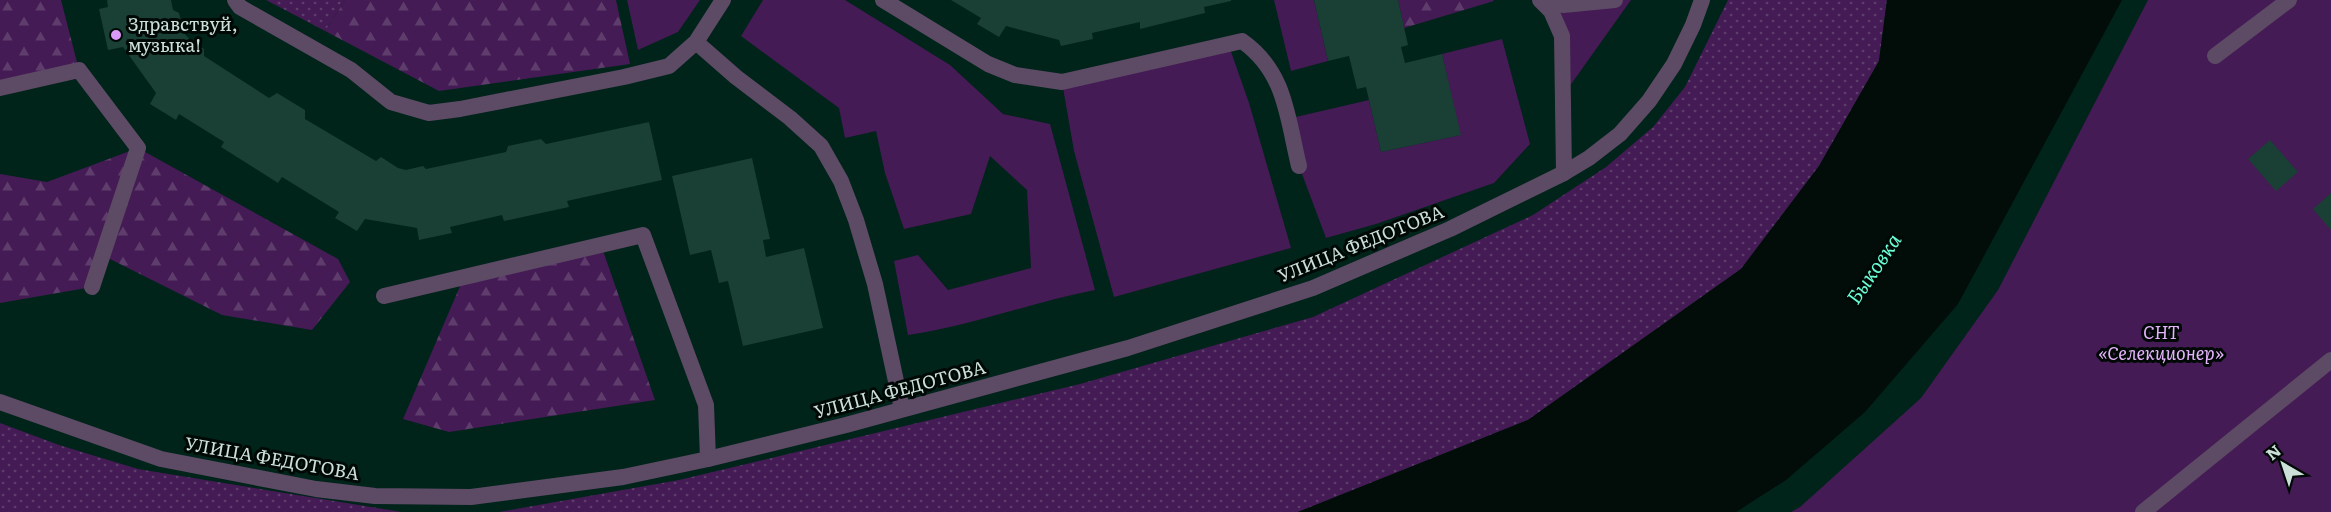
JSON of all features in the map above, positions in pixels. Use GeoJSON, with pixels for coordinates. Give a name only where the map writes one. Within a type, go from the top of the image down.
{"type":"FeatureCollection","features":[{"type":"Feature","properties":{"kind":"street"},"geometry":{"type":"LineString","coordinates":[[235,0],[240,7],[351,70],[391,102],[429,113],[601,82],[669,66],[696,42],[723,0]]}},
{"type":"Feature","properties":{"kind":"street"},"geometry":{"type":"LineString","coordinates":[[883,0],[988,64],[1016,75],[1039,80],[1062,82],[1242,41],[1257,51],[1279,82],[1299,166]]}},
{"type":"Feature","properties":{"kind":"street"},"geometry":{"type":"LineString","coordinates":[[1540,0],[1551,11],[1562,36],[1564,173]]}},
{"type":"Feature","properties":{"kind":"street"},"geometry":{"type":"LineString","coordinates":[[1552,0],[1563,5],[1615,0]]}},
{"type":"Feature","properties":{"kind":"street","name":"УЛИЦА ФЕДОТОВА"},"geometry":{"type":"LineString","coordinates":[[0,402],[161,459],[316,489],[375,496],[471,497],[623,477],[708,459],[1090,359],[1313,288],[1450,229],[1564,173],[1589,158],[1620,134],[1649,101],[1674,64],[1694,25],[1702,0]]}},
{"type":"Feature","properties":{"kind":"street"},"geometry":{"type":"LineString","coordinates":[[2215,56],[2289,0]]}},
{"type":"Feature","properties":{"kind":"street"},"geometry":{"type":"LineString","coordinates":[[696,42],[821,146],[841,181],[856,220],[875,284],[902,410]]}},
{"type":"Feature","properties":{"kind":"street"},"geometry":{"type":"LineString","coordinates":[[0,88],[79,70],[138,148],[92,286]]}},
{"type":"Feature","properties":{"kind":"street"},"geometry":{"type":"LineString","coordinates":[[384,296],[643,235],[706,405],[708,459]]}},
{"type":"Feature","properties":{"kind":"street"},"geometry":{"type":"LineString","coordinates":[[2143,512],[2331,360]]}},
{"type":"Feature","properties":{"kind":"green space"},"geometry":{"type":"Polygon","coordinates":[[[0,0],[61,0],[79,70],[0,88],[0,0]]]}},
{"type":"Feature","properties":{"kind":"green space"},"geometry":{"type":"Polygon","coordinates":[[[266,0],[345,0],[325,31],[266,0]]]}},
{"type":"Feature","properties":{"kind":"green space"},"geometry":{"type":"Polygon","coordinates":[[[345,0],[616,0],[630,64],[439,91],[325,31],[345,0]]]}},
{"type":"Feature","properties":{"kind":"green space"},"geometry":{"type":"Polygon","coordinates":[[[627,0],[700,0],[678,32],[638,50],[627,0]]]}},
{"type":"Feature","properties":{"kind":"green space"},"geometry":{"type":"Polygon","coordinates":[[[763,0],[845,0],[950,65],[1003,114],[1050,124],[1095,290],[955,326],[908,335],[894,261],[918,255],[948,290],[1031,268],[1027,190],[990,156],[971,214],[904,229],[885,173],[876,131],[845,138],[839,108],[741,36],[763,0]]]}},
{"type":"Feature","properties":{"kind":"green space"},"geometry":{"type":"Polygon","coordinates":[[[1274,0],[1314,0],[1328,61],[1291,71],[1274,0]]]}},
{"type":"Feature","properties":{"kind":"green space"},"geometry":{"type":"Polygon","coordinates":[[[1398,0],[1493,0],[1494,1],[1404,28],[1398,0]]]}},
{"type":"Feature","properties":{"kind":"green space"},"geometry":{"type":"Polygon","coordinates":[[[1552,0],[1631,0],[1562,97],[1551,11],[1552,0]]]}},
{"type":"Feature","properties":{"kind":"green space"},"geometry":{"type":"Polygon","coordinates":[[[1728,0],[1887,0],[1879,61],[1819,166],[1741,269],[1528,420],[1298,512],[499,512],[679,480],[1080,384],[1313,317],[1533,215],[1606,167],[1653,127],[1685,87],[1728,0]]]}},
{"type":"Feature","properties":{"kind":"green space","name":"СНТ «Селекционер»"},"geometry":{"type":"Polygon","coordinates":[[[2148,0],[2331,0],[2331,512],[1791,512],[1800,507],[1921,398],[1998,290],[2148,0]]]}},
{"type":"Feature","properties":{"kind":"green space"},"geometry":{"type":"Polygon","coordinates":[[[1502,39],[1530,144],[1494,183],[1376,224],[1326,238],[1299,166],[1287,119],[1369,100],[1381,152],[1460,135],[1442,54],[1502,39]]]}},
{"type":"Feature","properties":{"kind":"green space"},"geometry":{"type":"Polygon","coordinates":[[[1228,43],[1249,103],[1291,248],[1114,297],[1074,151],[1062,82],[1228,43]]]}},
{"type":"Feature","properties":{"kind":"green space"},"geometry":{"type":"Polygon","coordinates":[[[138,148],[338,259],[350,282],[312,330],[222,315],[102,255],[92,287],[0,303],[0,174],[47,182],[138,148]]]}},
{"type":"Feature","properties":{"kind":"green space"},"geometry":{"type":"Polygon","coordinates":[[[601,245],[655,400],[449,432],[403,419],[464,277],[601,245]]]}},
{"type":"Feature","properties":{"kind":"green space"},"geometry":{"type":"Polygon","coordinates":[[[0,423],[59,445],[138,469],[402,512],[0,512],[0,423]]]}},
{"type":"Feature","properties":{"kind":"water","name":"Быковка"},"geometry":{"type":"Polygon","coordinates":[[[1887,0],[2122,0],[1958,304],[1865,412],[1786,480],[1736,512],[1298,512],[1528,420],[1741,269],[1819,166],[1879,61],[1887,0]]]}},
{"type":"Feature","properties":{"kind":"building"},"geometry":{"type":"Polygon","coordinates":[[[107,0],[171,0],[173,10],[179,13],[184,33],[191,41],[204,49],[204,56],[269,98],[277,93],[305,110],[305,119],[376,161],[381,157],[398,168],[406,170],[423,166],[426,169],[506,152],[508,146],[541,139],[546,144],[649,122],[662,180],[567,201],[569,207],[504,221],[502,215],[450,227],[452,233],[419,240],[417,228],[365,219],[357,231],[335,218],[339,212],[282,177],[278,183],[221,147],[224,142],[179,114],[176,120],[150,104],[156,93],[123,47],[108,50],[99,9],[108,7],[107,0]]]}},
{"type":"Feature","properties":{"kind":"building"},"geometry":{"type":"Polygon","coordinates":[[[951,0],[1231,1],[1204,7],[1205,13],[1140,29],[1140,22],[1092,33],[1093,39],[1061,46],[1059,40],[1006,26],[999,37],[977,24],[981,18],[951,0]]]}},
{"type":"Feature","properties":{"kind":"building"},"geometry":{"type":"Polygon","coordinates":[[[1314,0],[1398,0],[1408,45],[1401,47],[1405,63],[1442,54],[1461,135],[1381,152],[1366,87],[1357,89],[1349,56],[1328,61],[1314,0]]]}},
{"type":"Feature","properties":{"kind":"building"},"geometry":{"type":"Polygon","coordinates":[[[2270,140],[2298,172],[2276,191],[2248,159],[2270,140]]]}},
{"type":"Feature","properties":{"kind":"building"},"geometry":{"type":"Polygon","coordinates":[[[752,158],[770,239],[763,240],[766,257],[804,248],[823,328],[743,346],[728,281],[719,283],[711,250],[690,255],[672,176],[752,158]]]}},
{"type":"Feature","properties":{"kind":"building"},"geometry":{"type":"Polygon","coordinates":[[[2331,193],[2331,230],[2313,209],[2331,193]]]}},
{"type":"Feature","properties":{"kind":"place","name":"Здравствуй, музыка!"},"geometry":{"type":"Point","coordinates":[116,35]}}]}
